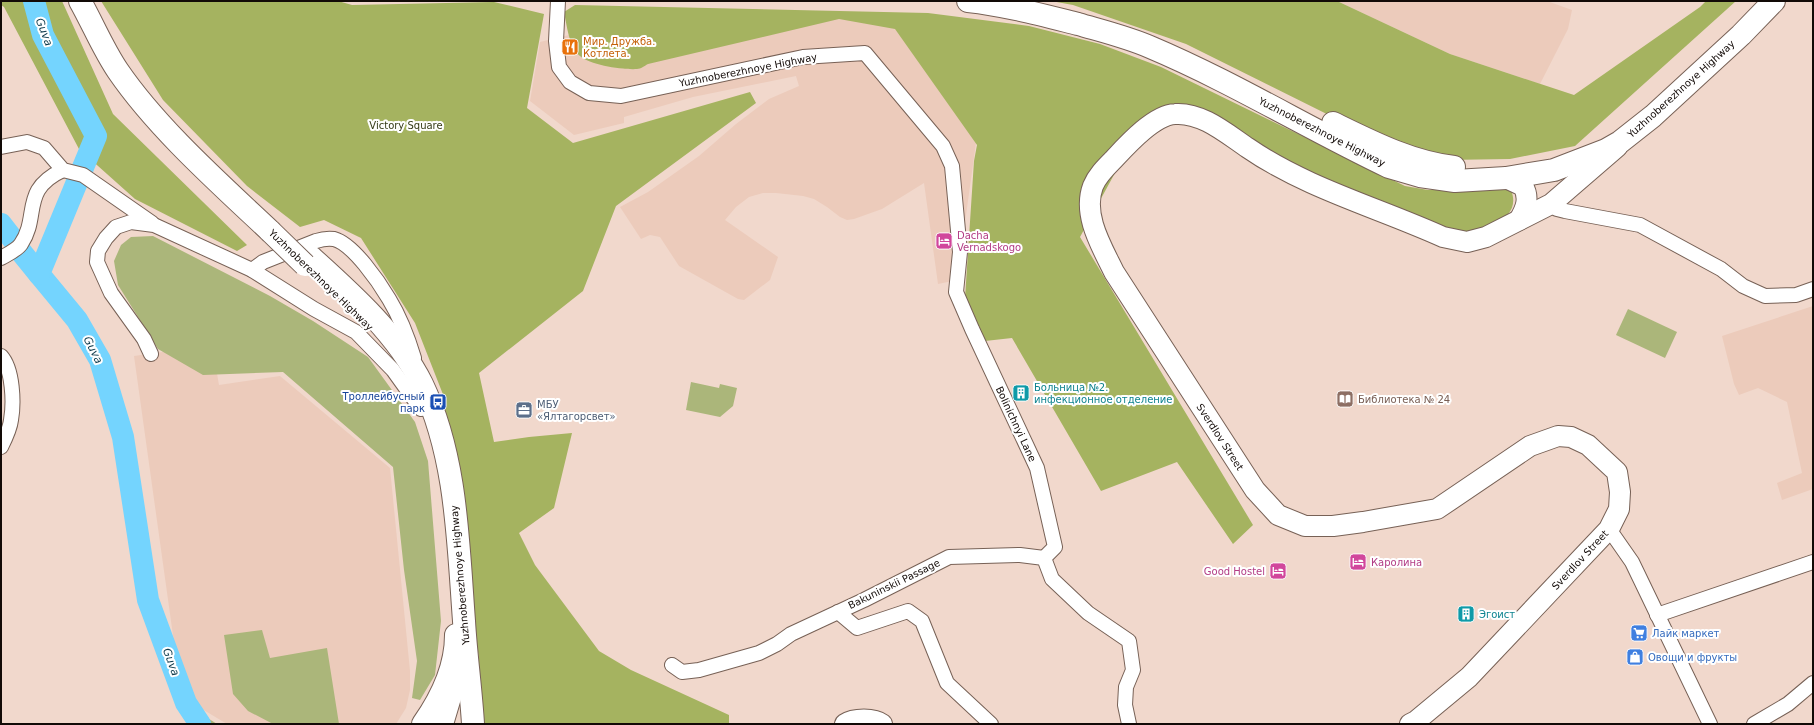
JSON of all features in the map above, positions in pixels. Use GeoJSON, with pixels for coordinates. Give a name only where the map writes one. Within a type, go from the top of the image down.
{"type":"FeatureCollection","features":[{"type":"Feature","properties":{"kind":"main road","name":"Yuzhnoberezhnoye Highway"},"geometry":{"type":"LineString","coordinates":[[80,1],[117,70],[139,99],[193,157],[275,228]]}},
{"type":"Feature","properties":{"kind":"main road","name":"Yuzhnoberezhnoye Highway"},"geometry":{"type":"LineString","coordinates":[[96,1],[126,56],[159,104],[180,128],[368,325],[384,344],[407,379],[421,409],[432,435],[439,465],[455,592],[456,640],[453,663],[444,688],[434,710],[424,724]]}},
{"type":"Feature","properties":{"kind":"main road","name":"Yuzhnoberezhnoye Highway"},"geometry":{"type":"LineString","coordinates":[[968,1],[985,3],[1055,18],[1114,34],[1150,47],[1212,76],[1389,167],[1420,176],[1455,180],[1506,178],[1606,150],[1620,142],[1653,116],[1741,36],[1774,1]]}},
{"type":"Feature","properties":{"kind":"main road","name":"Yuzhnoberezhnoye Highway"},"geometry":{"type":"LineString","coordinates":[[1023,1],[1058,7],[1153,36],[1385,148],[1434,165],[1466,168],[1503,168],[1555,164],[1603,138],[1647,108],[1738,27],[1763,1]]}},
{"type":"Feature","properties":{"kind":"main road","name":"Sverdlov Street"},"geometry":{"type":"LineString","coordinates":[[1410,724],[1416,721],[1469,677],[1609,529],[1619,508],[1620,492],[1617,472],[1588,445],[1571,437],[1558,436],[1530,446],[1437,509],[1333,526],[1305,526],[1278,515],[1255,490],[1114,272],[1098,239],[1093,223],[1090,205],[1093,186],[1099,174],[1136,136],[1164,116],[1175,114],[1190,115],[1204,120],[1224,131],[1270,162],[1295,175],[1443,237],[1460,242],[1473,241],[1486,237],[1551,204],[1611,153],[1620,142]]}},
{"type":"Feature","properties":{"kind":"main road"},"geometry":{"type":"LineString","coordinates":[[1551,204],[1552,178],[1555,164]]}},
{"type":"Feature","properties":{"kind":"main road"},"geometry":{"type":"LineString","coordinates":[[1506,178],[1523,186],[1528,197],[1525,211],[1519,220]]}},
{"type":"Feature","properties":{"kind":"main road","name":"Yuzhnoberezhnoye Highway"},"geometry":{"type":"LineString","coordinates":[[308,261],[344,287],[390,337],[422,384],[442,438],[449,466],[456,519],[473,724]]}},
{"type":"Feature","properties":{"kind":"main road"},"geometry":{"type":"LineString","coordinates":[[442,724],[450,697],[453,663]]}},
{"type":"Feature","properties":{"kind":"main road"},"geometry":{"type":"LineString","coordinates":[[846,724],[850,721],[870,720],[877,720],[882,724]]}},
{"type":"Feature","properties":{"kind":"street","name":"Yuzhnoberezhnoye Highway"},"geometry":{"type":"LineString","coordinates":[[558,1],[556,41],[558,68],[570,82],[589,93],[621,96],[804,57],[865,53],[943,146],[950,158],[960,252],[956,292]]}},
{"type":"Feature","properties":{"kind":"street"},"geometry":{"type":"LineString","coordinates":[[1,147],[27,142],[44,148],[66,170],[83,176],[154,225],[252,270],[314,309],[356,332],[393,370],[421,409]]}},
{"type":"Feature","properties":{"kind":"street"},"geometry":{"type":"LineString","coordinates":[[1,258],[20,245],[26,234],[32,202],[38,191],[54,174],[66,170]]}},
{"type":"Feature","properties":{"kind":"street"},"geometry":{"type":"LineString","coordinates":[[1551,204],[1557,209],[1565,211],[1640,225],[1721,269],[1743,286],[1764,296],[1796,295],[1813,289]]}},
{"type":"Feature","properties":{"kind":"street"},"geometry":{"type":"LineString","coordinates":[[151,354],[144,339],[111,293],[97,262],[98,251],[106,238],[116,227],[131,222],[154,225]]}},
{"type":"Feature","properties":{"kind":"street"},"geometry":{"type":"LineString","coordinates":[[252,270],[263,262],[324,238],[333,239],[343,243],[360,260],[389,299],[405,332],[422,384]]}},
{"type":"Feature","properties":{"kind":"street","name":"Bolinichnyi Lane"},"geometry":{"type":"LineString","coordinates":[[956,292],[972,330],[1037,468],[1055,547],[1044,558]]}},
{"type":"Feature","properties":{"kind":"street"},"geometry":{"type":"LineString","coordinates":[[1,356],[5,361],[12,395],[11,421],[1,447]]}},
{"type":"Feature","properties":{"kind":"street"},"geometry":{"type":"LineString","coordinates":[[1609,529],[1632,562],[1710,724]]}},
{"type":"Feature","properties":{"kind":"street","name":"Bakuninskii Passage"},"geometry":{"type":"LineString","coordinates":[[672,665],[682,672],[699,670],[759,653],[777,644],[791,634],[949,557],[1020,555],[1044,558]]}},
{"type":"Feature","properties":{"kind":"street"},"geometry":{"type":"LineString","coordinates":[[1044,558],[1052,579],[1088,613],[1129,641],[1133,670],[1126,687],[1125,705],[1129,724]]}},
{"type":"Feature","properties":{"kind":"street"},"geometry":{"type":"LineString","coordinates":[[1658,615],[1813,562]]}},
{"type":"Feature","properties":{"kind":"street"},"geometry":{"type":"LineString","coordinates":[[838,612],[857,628],[908,611],[922,621],[947,683],[991,724]]}},
{"type":"Feature","properties":{"kind":"street"},"geometry":{"type":"LineString","coordinates":[[1754,724],[1788,704],[1813,683]]}},
{"type":"Feature","properties":{"kind":"shaded area"},"geometry":{"type":"Polygon","coordinates":[[[1337,1],[1547,1],[1572,10],[1568,29],[1540,84],[1450,54],[1337,1]]]}},
{"type":"Feature","properties":{"kind":"shaded area"},"geometry":{"type":"Polygon","coordinates":[[[838,17],[894,27],[976,143],[957,280],[938,284],[924,183],[882,209],[847,220],[840,217],[814,199],[803,196],[763,193],[749,197],[736,207],[725,220],[778,257],[770,280],[744,300],[738,299],[679,266],[660,237],[650,235],[641,239],[620,207],[648,192],[699,156],[736,124],[769,99],[799,86],[796,76],[693,97],[624,117],[624,123],[574,135],[530,101],[540,42],[569,35],[573,47],[579,55],[647,61],[838,17]]]}},
{"type":"Feature","properties":{"kind":"shaded area"},"geometry":{"type":"Polygon","coordinates":[[[1813,306],[1813,489],[1782,500],[1777,483],[1802,473],[1787,402],[1758,388],[1739,395],[1734,384],[1722,336],[1813,306]]]}},
{"type":"Feature","properties":{"kind":"shaded area"},"geometry":{"type":"Polygon","coordinates":[[[212,345],[219,385],[280,376],[390,468],[410,671],[410,690],[406,708],[396,724],[227,724],[197,706],[188,697],[182,684],[177,664],[134,356],[212,345]]]}},
{"type":"Feature","properties":{"kind":"green space"},"geometry":{"type":"Polygon","coordinates":[[[1,1],[62,1],[113,114],[247,245],[237,251],[135,199],[79,149],[4,7],[1,5],[1,1]]]}},
{"type":"Feature","properties":{"kind":"green space","name":"Victory Square"},"geometry":{"type":"Polygon","coordinates":[[[101,1],[338,1],[352,5],[494,2],[544,14],[527,108],[573,143],[750,92],[756,103],[616,206],[583,291],[479,373],[494,442],[572,433],[554,508],[519,533],[535,565],[599,651],[631,670],[729,715],[729,724],[480,724],[479,658],[447,459],[444,397],[415,323],[361,238],[324,220],[300,227],[247,186],[163,100],[101,1]]]}},
{"type":"Feature","properties":{"kind":"green space"},"geometry":{"type":"Polygon","coordinates":[[[1051,1],[1337,1],[1450,54],[1574,95],[1700,7],[1706,1],[1736,1],[1575,146],[1510,159],[1446,160],[1375,138],[1186,44],[1073,5],[1051,1]]]}},
{"type":"Feature","properties":{"kind":"green space"},"geometry":{"type":"Polygon","coordinates":[[[575,5],[928,13],[1029,26],[1100,44],[1161,67],[1405,186],[1428,190],[1511,190],[1513,200],[1512,209],[1507,216],[1491,226],[1463,236],[1282,163],[1230,129],[1145,118],[1080,237],[1253,525],[1233,544],[1177,462],[1101,491],[1012,338],[985,341],[965,298],[974,161],[977,145],[895,29],[839,19],[648,64],[638,69],[624,69],[591,62],[576,52],[569,36],[564,12],[575,5]]]}},
{"type":"Feature","properties":{"kind":"green space"},"geometry":{"type":"Polygon","coordinates":[[[153,236],[270,296],[313,321],[368,357],[415,422],[428,461],[441,621],[435,675],[420,700],[412,698],[417,661],[404,570],[393,467],[283,372],[203,375],[158,349],[118,285],[114,261],[121,245],[131,237],[153,236]]]}},
{"type":"Feature","properties":{"kind":"green space"},"geometry":{"type":"Polygon","coordinates":[[[1628,309],[1677,332],[1665,358],[1616,335],[1628,309]]]}},
{"type":"Feature","properties":{"kind":"green space"},"geometry":{"type":"Polygon","coordinates":[[[691,382],[719,388],[720,384],[737,388],[733,406],[720,417],[686,410],[691,382]]]}},
{"type":"Feature","properties":{"kind":"green space"},"geometry":{"type":"Polygon","coordinates":[[[262,630],[270,658],[327,648],[339,724],[273,724],[248,711],[233,694],[224,635],[262,630]]]}},
{"type":"Feature","properties":{"kind":"green space"},"geometry":{"type":"Polygon","coordinates":[[[195,710],[217,724],[200,724],[195,710]]]}},
{"type":"Feature","properties":{"kind":"waterway","name":"Guva"},"geometry":{"type":"LineString","coordinates":[[34,1],[43,35],[96,136],[39,274],[77,320],[100,360],[123,437],[148,600],[186,703],[200,724]]}},
{"type":"Feature","properties":{"kind":"waterway"},"geometry":{"type":"LineString","coordinates":[[1,224],[15,242]]}},
{"type":"Feature","properties":{"kind":"waterway"},"geometry":{"type":"LineString","coordinates":[[22,253],[39,274]]}},
{"type":"Feature","properties":{"kind":"place","name":"Мир. Дружба. Котлета."},"geometry":{"type":"Point","coordinates":[570,47]}},
{"type":"Feature","properties":{"kind":"place","name":"Dacha Vernadskogo"},"geometry":{"type":"Point","coordinates":[944,241]}},
{"type":"Feature","properties":{"kind":"place","name":"Больница №2. инфекционное отделение"},"geometry":{"type":"Point","coordinates":[1021,393]}},
{"type":"Feature","properties":{"kind":"place","name":"Библиотека № 24"},"geometry":{"type":"Point","coordinates":[1345,399]}},
{"type":"Feature","properties":{"kind":"place","name":"Троллейбусный парк"},"geometry":{"type":"Point","coordinates":[438,402]}},
{"type":"Feature","properties":{"kind":"place","name":"МБУ «Ялтагорсвет»"},"geometry":{"type":"Point","coordinates":[524,410]}},
{"type":"Feature","properties":{"kind":"place","name":"Каролина"},"geometry":{"type":"Point","coordinates":[1358,562]}},
{"type":"Feature","properties":{"kind":"place","name":"Good Hostel"},"geometry":{"type":"Point","coordinates":[1278,571]}},
{"type":"Feature","properties":{"kind":"place","name":"Эгоист"},"geometry":{"type":"Point","coordinates":[1466,614]}},
{"type":"Feature","properties":{"kind":"place","name":"Лайк маркет"},"geometry":{"type":"Point","coordinates":[1639,633]}},
{"type":"Feature","properties":{"kind":"place","name":"Овощи и фрукты"},"geometry":{"type":"Point","coordinates":[1635,657]}}]}
